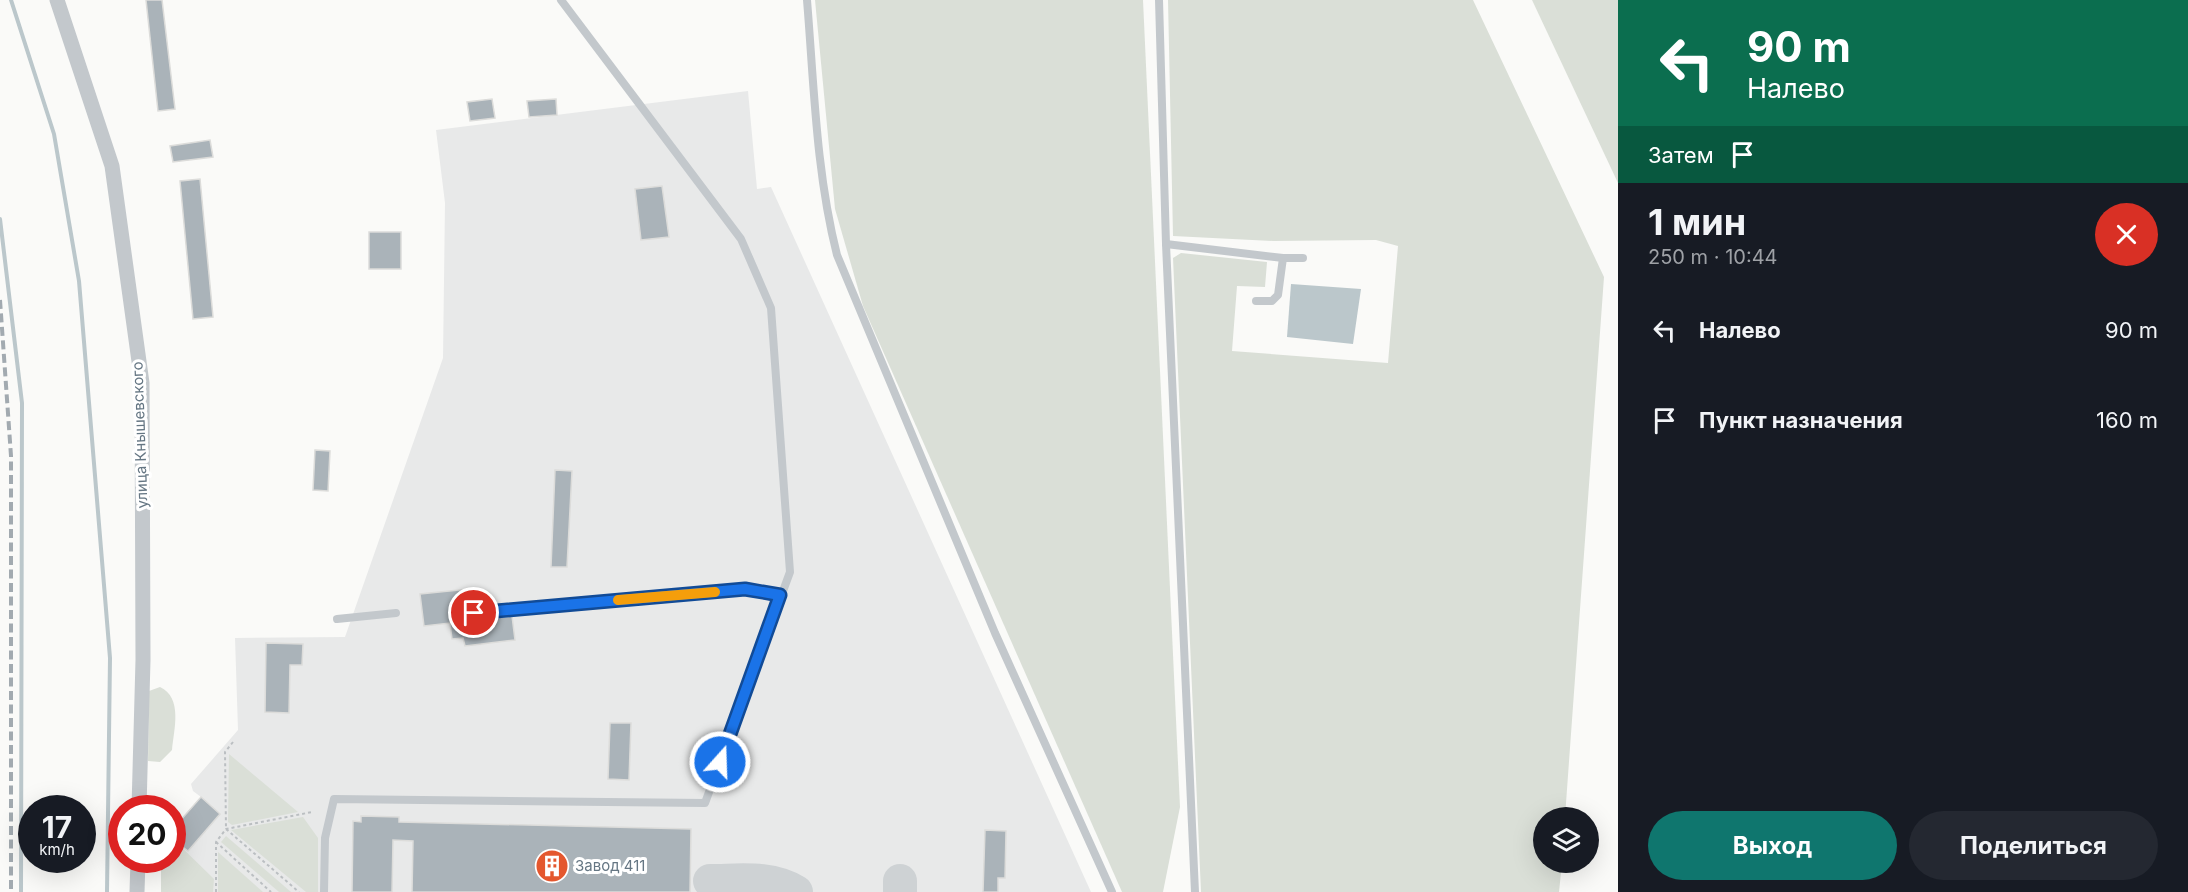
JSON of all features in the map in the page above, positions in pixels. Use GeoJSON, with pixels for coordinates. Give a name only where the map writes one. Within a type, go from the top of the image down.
{"type":"FeatureCollection","features":[{"type":"Feature","properties":{"kind":"street","name":"улица Кнышевского"},"geometry":{"type":"LineString","coordinates":[[57,0],[112,166],[142,383],[143,660],[140,795]]}},
{"type":"Feature","properties":{"kind":"street"},"geometry":{"type":"LineString","coordinates":[[138,873],[138,892]]}},
{"type":"Feature","properties":{"kind":"lane"},"geometry":{"type":"LineString","coordinates":[[324,892],[325,837],[334,799],[705,803],[790,572],[771,308],[741,239],[561,0]]}},
{"type":"Feature","properties":{"kind":"lane"},"geometry":{"type":"LineString","coordinates":[[807,0],[821,168],[829,222],[837,255],[995,633],[1112,892]]}},
{"type":"Feature","properties":{"kind":"lane"},"geometry":{"type":"LineString","coordinates":[[1159,0],[1166,244],[1195,892]]}},
{"type":"Feature","properties":{"kind":"lane"},"geometry":{"type":"LineString","coordinates":[[1166,244],[1283,258],[1304,258]]}},
{"type":"Feature","properties":{"kind":"lane"},"geometry":{"type":"LineString","coordinates":[[1257,300],[1272,301],[1278,295],[1283,258]]}},
{"type":"Feature","properties":{"kind":"lane"},"geometry":{"type":"LineString","coordinates":[[474,613],[745,589],[780,595]]}},
{"type":"Feature","properties":{"kind":"lane"},"geometry":{"type":"LineString","coordinates":[[338,619],[396,613]]}},
{"type":"Feature","properties":{"kind":"path"},"geometry":{"type":"LineString","coordinates":[[216,892],[216,842],[226,829],[225,752],[233,742]]}},
{"type":"Feature","properties":{"kind":"path"},"geometry":{"type":"LineString","coordinates":[[226,829],[312,812]]}},
{"type":"Feature","properties":{"kind":"path"},"geometry":{"type":"LineString","coordinates":[[226,829],[299,892]]}},
{"type":"Feature","properties":{"kind":"path"},"geometry":{"type":"LineString","coordinates":[[216,842],[271,892]]}},
{"type":"Feature","properties":{"kind":"shaded area"},"geometry":{"type":"Polygon","coordinates":[[[815,0],[1143,0],[1180,807],[1163,892],[1122,892],[863,306],[835,209],[815,0]]]}},
{"type":"Feature","properties":{"kind":"shaded area"},"geometry":{"type":"Polygon","coordinates":[[[1168,0],[1473,0],[1604,277],[1566,807],[1533,807],[1533,873],[1561,873],[1559,892],[1201,892],[1173,258],[1181,253],[1267,262],[1265,287],[1237,286],[1232,351],[1388,363],[1398,246],[1376,240],[1273,241],[1173,236],[1168,0]]]}},
{"type":"Feature","properties":{"kind":"shaded area"},"geometry":{"type":"Polygon","coordinates":[[[1532,0],[1618,0],[1618,183],[1532,0]]]}},
{"type":"Feature","properties":{"kind":"shaded area"},"geometry":{"type":"Polygon","coordinates":[[[748,91],[757,189],[771,187],[1091,892],[161,892],[162,873],[186,873],[186,815],[201,797],[193,791],[191,784],[238,730],[235,638],[345,637],[443,358],[445,203],[436,130],[748,91]]]}},
{"type":"Feature","properties":{"kind":"shaded area"},"geometry":{"type":"Polygon","coordinates":[[[1291,284],[1361,289],[1353,344],[1287,337],[1291,284]]]}},
{"type":"Feature","properties":{"kind":"shaded area"},"geometry":{"type":"Polygon","coordinates":[[[160,687],[172,699],[175,724],[172,750],[160,762],[148,761],[149,691],[160,687]]]}},
{"type":"Feature","properties":{"kind":"shaded area"},"geometry":{"type":"Polygon","coordinates":[[[229,754],[298,812],[232,825],[228,822],[229,754]]]}},
{"type":"Feature","properties":{"kind":"shaded area"},"geometry":{"type":"Polygon","coordinates":[[[303,817],[318,838],[318,892],[306,892],[231,830],[303,817]]]}},
{"type":"Feature","properties":{"kind":"shaded area"},"geometry":{"type":"Polygon","coordinates":[[[226,836],[291,892],[279,892],[221,842],[226,836]]]}},
{"type":"Feature","properties":{"kind":"shaded area"},"geometry":{"type":"Polygon","coordinates":[[[186,852],[214,879],[213,892],[161,892],[161,873],[186,873],[186,852]]]}},
{"type":"Feature","properties":{"kind":"shaded area"},"geometry":{"type":"Polygon","coordinates":[[[218,852],[263,892],[218,892],[218,852]]]}},
{"type":"Feature","properties":{"kind":"building"},"geometry":{"type":"Polygon","coordinates":[[[146,0],[162,0],[175,109],[158,111],[146,0]]]}},
{"type":"Feature","properties":{"kind":"building"},"geometry":{"type":"Polygon","coordinates":[[[492,99],[495,118],[470,121],[467,102],[492,99]]]}},
{"type":"Feature","properties":{"kind":"building"},"geometry":{"type":"Polygon","coordinates":[[[556,99],[557,115],[529,117],[527,101],[556,99]]]}},
{"type":"Feature","properties":{"kind":"building"},"geometry":{"type":"Polygon","coordinates":[[[210,140],[213,157],[173,162],[170,146],[210,140]]]}},
{"type":"Feature","properties":{"kind":"building"},"geometry":{"type":"Polygon","coordinates":[[[200,179],[213,317],[193,319],[180,181],[200,179]]]}},
{"type":"Feature","properties":{"kind":"building"},"geometry":{"type":"Polygon","coordinates":[[[662,186],[669,237],[641,240],[635,189],[662,186]]]}},
{"type":"Feature","properties":{"kind":"building"},"geometry":{"type":"Polygon","coordinates":[[[369,232],[401,232],[401,269],[369,269],[369,232]]]}},
{"type":"Feature","properties":{"kind":"building"},"geometry":{"type":"Polygon","coordinates":[[[315,450],[330,451],[328,491],[313,490],[315,450]]]}},
{"type":"Feature","properties":{"kind":"building"},"geometry":{"type":"Polygon","coordinates":[[[555,470],[572,471],[567,567],[551,567],[555,470]]]}},
{"type":"Feature","properties":{"kind":"building"},"geometry":{"type":"Polygon","coordinates":[[[469,589],[469,617],[473,620],[512,616],[515,640],[465,646],[463,638],[452,639],[450,623],[424,626],[420,594],[469,589]]]}},
{"type":"Feature","properties":{"kind":"building"},"geometry":{"type":"Polygon","coordinates":[[[266,643],[303,644],[302,665],[290,665],[289,713],[265,712],[266,643]]]}},
{"type":"Feature","properties":{"kind":"building"},"geometry":{"type":"Polygon","coordinates":[[[610,723],[631,723],[629,780],[608,779],[610,723]]]}},
{"type":"Feature","properties":{"kind":"building"},"geometry":{"type":"Polygon","coordinates":[[[201,797],[220,814],[188,851],[186,850],[186,814],[201,797]]]}},
{"type":"Feature","properties":{"kind":"building","name":"Завод 411"},"geometry":{"type":"Polygon","coordinates":[[[361,816],[399,817],[399,822],[691,829],[690,892],[412,892],[413,841],[393,840],[392,892],[352,892],[353,821],[361,822],[361,816]]]}},
{"type":"Feature","properties":{"kind":"building"},"geometry":{"type":"Polygon","coordinates":[[[985,830],[1006,831],[1005,878],[998,878],[998,892],[983,892],[985,830]]]}},
{"type":"Feature","properties":{"kind":"waterway"},"geometry":{"type":"LineString","coordinates":[[11,0],[54,134],[79,281],[110,658],[107,892]]}},
{"type":"Feature","properties":{"kind":"waterway"},"geometry":{"type":"LineString","coordinates":[[0,219],[22,403],[21,892]]}},
{"type":"Feature","properties":{"kind":"taxiway"},"geometry":{"type":"LineString","coordinates":[[710,881],[765,881],[796,892]]}},
{"type":"Feature","properties":{"kind":"taxiway"},"geometry":{"type":"LineString","coordinates":[[900,881],[900,892]]}},
{"type":"Feature","properties":{"kind":"railway"},"geometry":{"type":"LineString","coordinates":[[0,300],[11,456],[11,892]]}},
{"type":"Feature","properties":{"kind":"slow traffic"},"geometry":{"type":"LineString","coordinates":[[618,600],[715,592]]}},
{"type":"Feature","properties":{"kind":"place","name":"Завод 411"},"geometry":{"type":"Point","coordinates":[552,866]}},
{"type":"Feature","properties":{"kind":"route"},"geometry":{"type":"LineString","coordinates":[[474,613],[745,589],[780,595],[720,762]]}}]}
